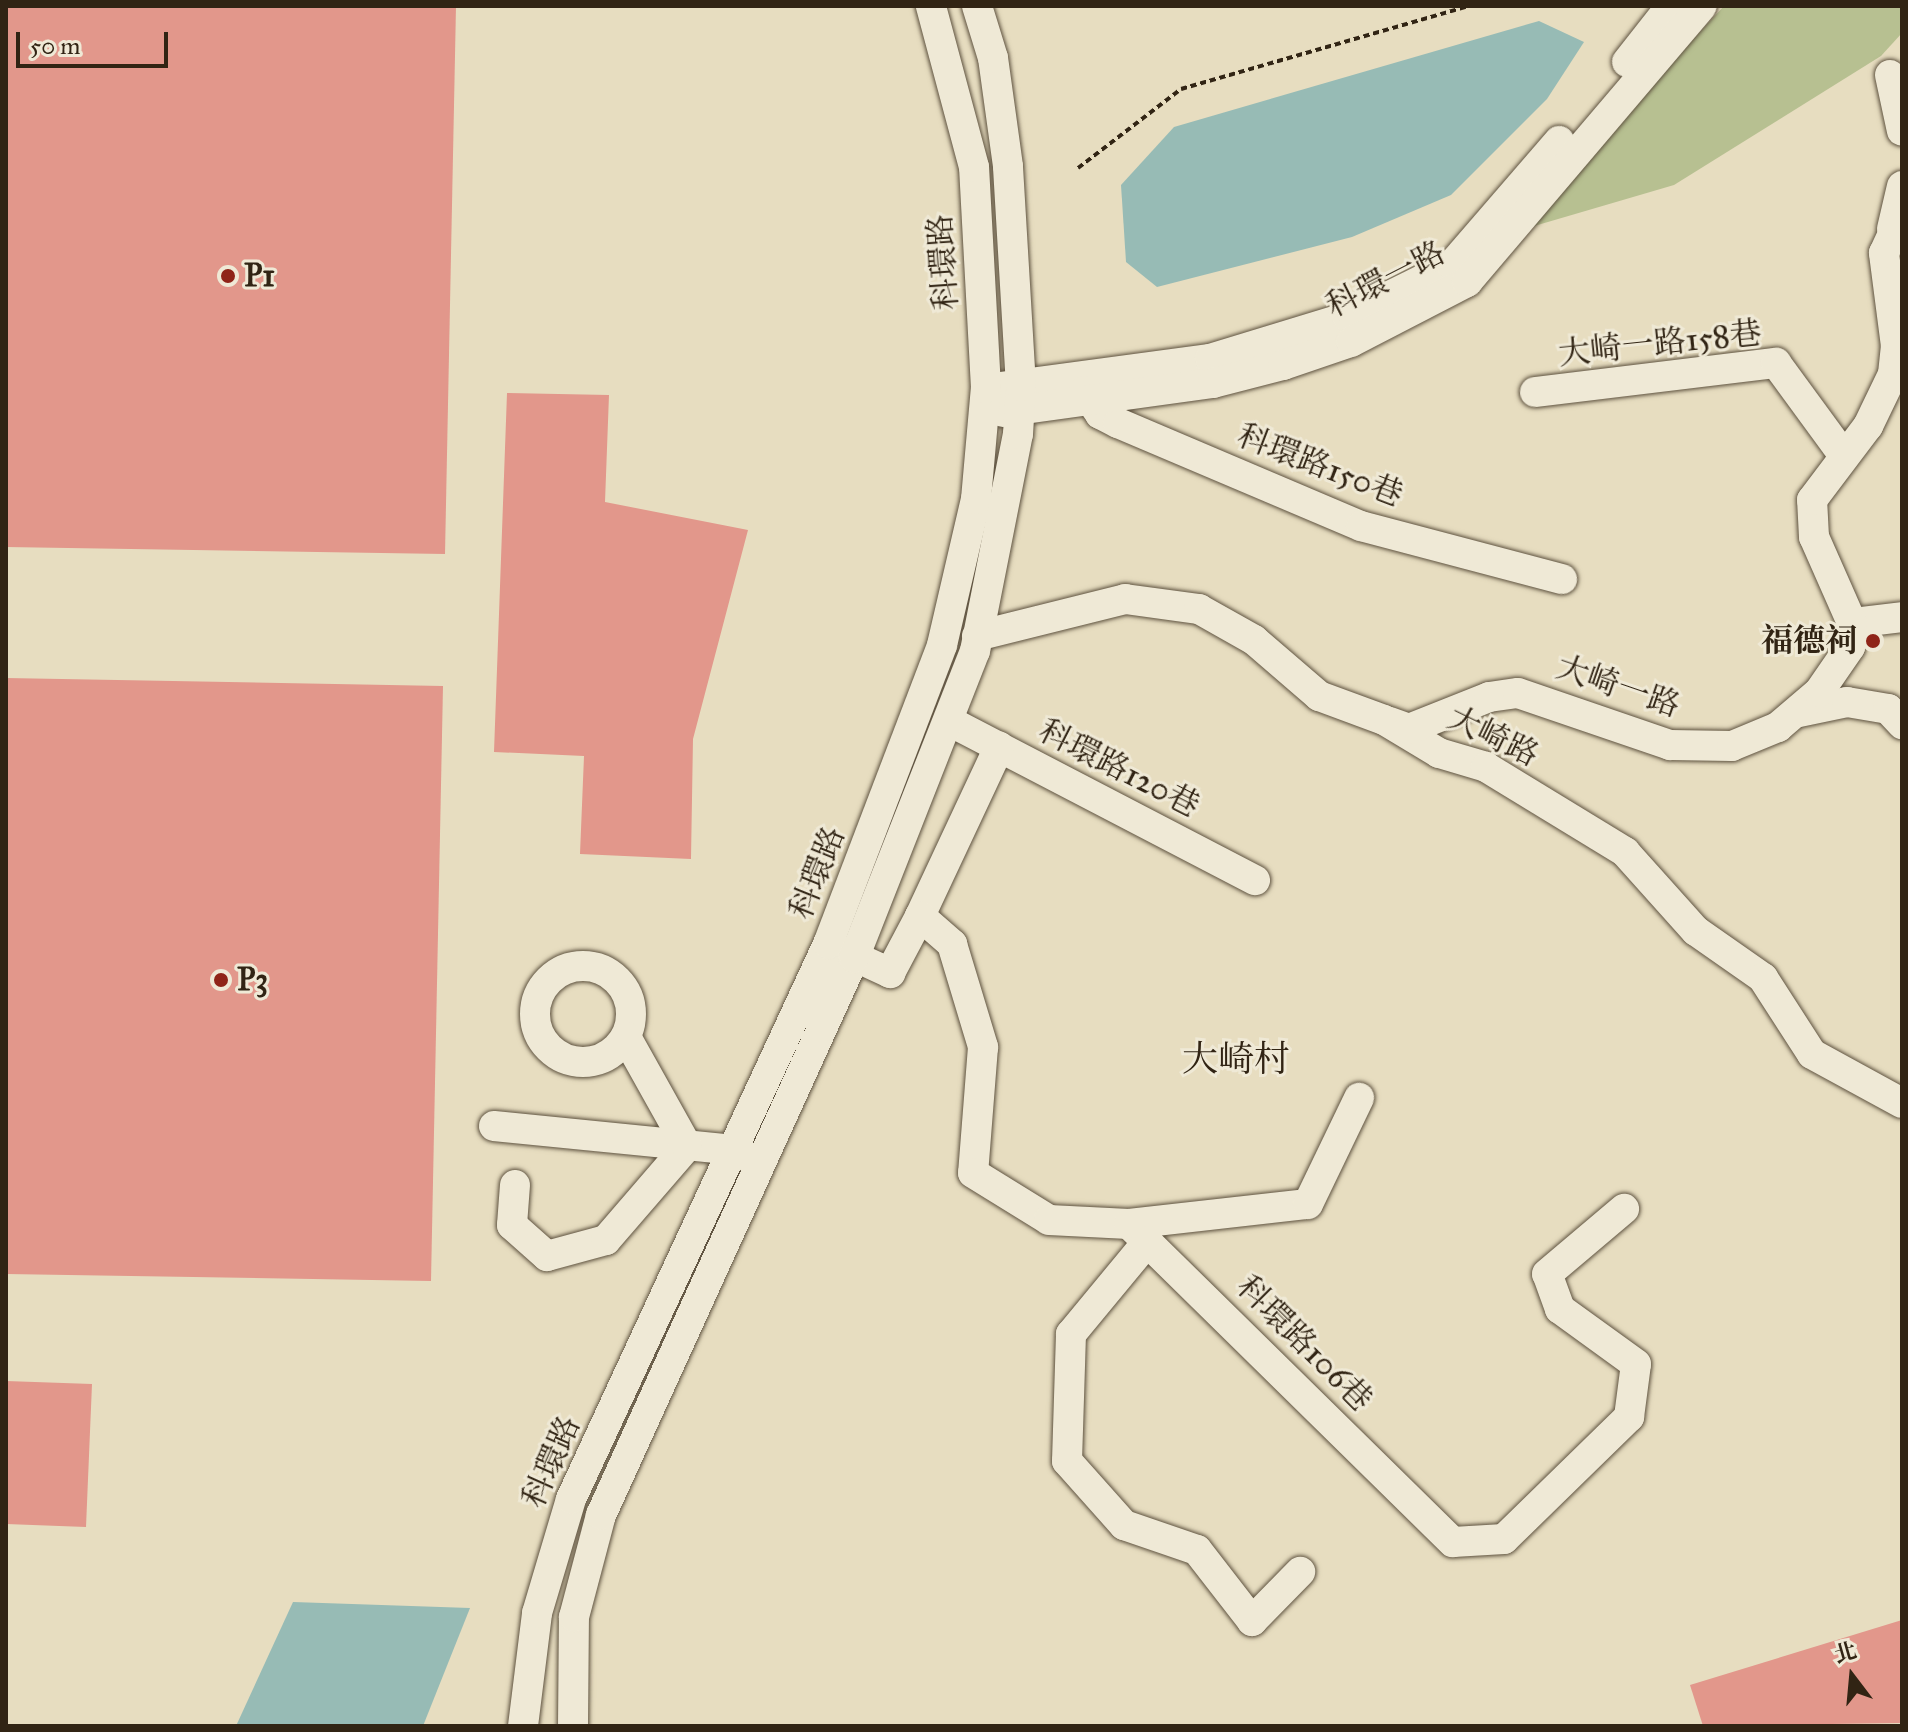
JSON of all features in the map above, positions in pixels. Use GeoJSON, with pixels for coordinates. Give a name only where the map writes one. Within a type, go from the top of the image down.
{"type":"FeatureCollection","features":[{"type":"Feature","properties":{"kind":"street","name":"科環路"},"geometry":{"type":"LineString","coordinates":[[573,1726],[570,1670],[585,1564],[747,1156],[942,645],[976,499],[986,402],[974,167],[949,62],[931,6]]}},
{"type":"Feature","properties":{"kind":"street","name":"科環路"},"geometry":{"type":"LineString","coordinates":[[523,1726],[537,1613],[571,1499],[747,1156],[854,958],[949,721],[977,636],[1021,397],[1008,166],[993,58],[977,6]]}},
{"type":"Feature","properties":{"kind":"street","name":"科環一路"},"geometry":{"type":"LineString","coordinates":[[1083,389],[1210,359],[1347,317],[1452,265],[1671,6]]}},
{"type":"Feature","properties":{"kind":"street","name":"科環一路"},"geometry":{"type":"LineString","coordinates":[[986,402],[1083,389],[1213,383],[1283,365],[1351,342],[1467,282],[1702,6]]}},
{"type":"Feature","properties":{"kind":"street"},"geometry":{"type":"LineString","coordinates":[[1890,75],[1902,131]]}},
{"type":"Feature","properties":{"kind":"street"},"geometry":{"type":"LineString","coordinates":[[1902,186],[1897,221],[1884,253],[1896,346],[1893,374],[1868,426],[1821,482],[1810,517],[1852,623],[1902,617]]}},
{"type":"Feature","properties":{"kind":"street","name":"大崎一路158巷"},"geometry":{"type":"LineString","coordinates":[[1535,392],[1776,363],[1844,456]]}},
{"type":"Feature","properties":{"kind":"street","name":"科環路150巷"},"geometry":{"type":"LineString","coordinates":[[1083,389],[1118,423],[1361,526],[1562,579]]}},
{"type":"Feature","properties":{"kind":"street","name":"大崎路"},"geometry":{"type":"LineString","coordinates":[[977,636],[1125,599],[1199,609],[1254,640],[1319,696],[1384,720],[1439,753],[1486,767],[1625,852],[1696,931],[1763,978],[1812,1054],[1902,1103]]}},
{"type":"Feature","properties":{"kind":"street","name":"大崎一路"},"geometry":{"type":"LineString","coordinates":[[1384,720],[1409,729],[1489,697],[1518,693],[1693,748],[1755,739],[1799,712],[1838,671],[1852,623]]}},
{"type":"Feature","properties":{"kind":"street"},"geometry":{"type":"LineString","coordinates":[[1799,712],[1847,702],[1888,709],[1902,724]]}},
{"type":"Feature","properties":{"kind":"street","name":"科環路120巷"},"geometry":{"type":"LineString","coordinates":[[949,721],[1255,880]]}},
{"type":"Feature","properties":{"kind":"street"},"geometry":{"type":"LineString","coordinates":[[828,944],[890,973],[999,747]]}},
{"type":"Feature","properties":{"kind":"street"},"geometry":{"type":"LineString","coordinates":[[920,916],[952,944],[983,1047],[973,1173],[1049,1220],[1138,1232],[1308,1204],[1359,1098]]}},
{"type":"Feature","properties":{"kind":"street"},"geometry":{"type":"LineString","coordinates":[[626,1037],[687,1146]]}},
{"type":"Feature","properties":{"kind":"street"},"geometry":{"type":"LineString","coordinates":[[494,1126],[687,1146],[747,1156]]}},
{"type":"Feature","properties":{"kind":"street"},"geometry":{"type":"LineString","coordinates":[[515,1185],[512,1225],[547,1256],[606,1240],[687,1146]]}},
{"type":"Feature","properties":{"kind":"street","name":"科環路106巷"},"geometry":{"type":"LineString","coordinates":[[1138,1232],[1453,1542],[1504,1539],[1629,1417],[1636,1364],[1560,1309],[1547,1274],[1624,1209]]}},
{"type":"Feature","properties":{"kind":"street"},"geometry":{"type":"LineString","coordinates":[[1138,1232],[1071,1334],[1067,1461],[1124,1525],[1197,1550],[1252,1621],[1300,1572]]}},
{"type":"Feature","properties":{"kind":"path"},"geometry":{"type":"LineString","coordinates":[[1078,168],[1181,89],[1469,6]]}},
{"type":"Feature","properties":{"kind":"green space"},"geometry":{"type":"Polygon","coordinates":[[[1724,6],[1902,6],[1902,33],[1881,56],[1674,185],[1514,232],[1724,6]]]}},
{"type":"Feature","properties":{"kind":"water"},"geometry":{"type":"Polygon","coordinates":[[[1539,21],[1584,42],[1547,99],[1451,195],[1352,237],[1157,287],[1126,262],[1121,185],[1174,127],[1539,21]]]}},
{"type":"Feature","properties":{"kind":"water"},"geometry":{"type":"Polygon","coordinates":[[[293,1602],[470,1608],[423,1726],[236,1726],[293,1602]]]}},
{"type":"Feature","properties":{"kind":"building","name":"P1"},"geometry":{"type":"Polygon","coordinates":[[[6,6],[456,6],[445,554],[6,547],[6,6]]]}},
{"type":"Feature","properties":{"kind":"building"},"geometry":{"type":"Polygon","coordinates":[[[507,393],[609,395],[605,502],[748,530],[693,739],[691,859],[580,854],[584,756],[494,752],[507,393]]]}},
{"type":"Feature","properties":{"kind":"building","name":"P3"},"geometry":{"type":"Polygon","coordinates":[[[6,678],[443,686],[431,1281],[6,1274],[6,678]]]}},
{"type":"Feature","properties":{"kind":"building"},"geometry":{"type":"Polygon","coordinates":[[[6,1381],[92,1384],[86,1527],[6,1524],[6,1381]]]}},
{"type":"Feature","properties":{"kind":"building"},"geometry":{"type":"Polygon","coordinates":[[[1902,1620],[1902,1723],[1703,1726],[1690,1685],[1902,1620]]]}},
{"type":"Feature","properties":{"kind":"place","name":"P1"},"geometry":{"type":"Point","coordinates":[228,276]}},
{"type":"Feature","properties":{"kind":"place","name":"福德祠"},"geometry":{"type":"Point","coordinates":[1873,641]}},
{"type":"Feature","properties":{"kind":"place","name":"P3"},"geometry":{"type":"Point","coordinates":[221,980]}},
{"type":"Feature","properties":{"kind":"district","name":"大崎村"},"geometry":{"type":"Point","coordinates":[1236,1060]}}]}
